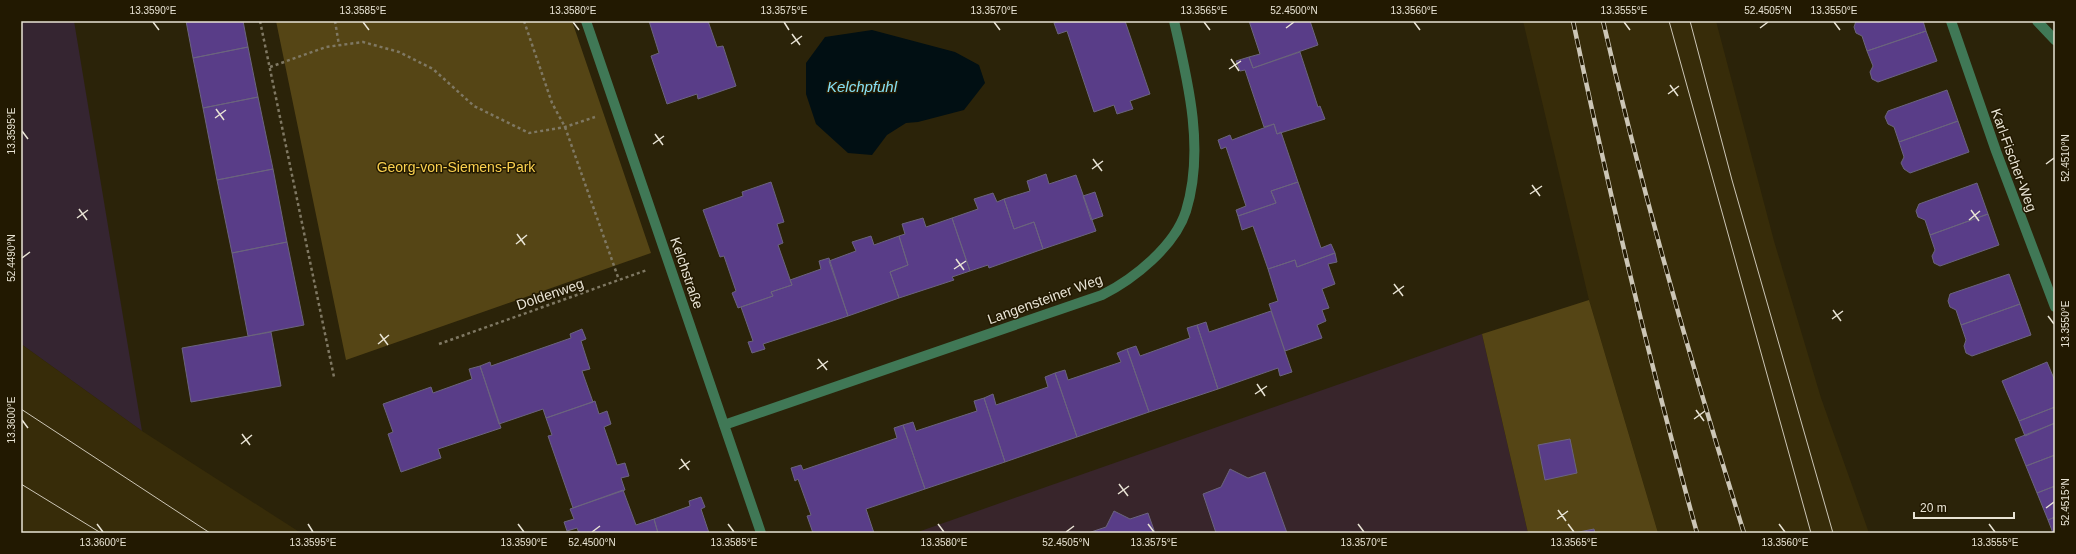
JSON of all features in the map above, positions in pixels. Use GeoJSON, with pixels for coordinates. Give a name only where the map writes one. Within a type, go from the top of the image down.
{"type":"FeatureCollection","features":[{"type":"Feature","properties":{"kind":"street","name":"Kelchstraße"},"geometry":{"type":"LineString","coordinates":[[586,21],[761,533]]}},
{"type":"Feature","properties":{"kind":"street","name":"Langensteiner Weg"},"geometry":{"type":"LineString","coordinates":[[724,425],[1102,296],[1124,284],[1142,271],[1171,239],[1186,212],[1192,185],[1194,162],[1193,128],[1183,58],[1174,21]]}},
{"type":"Feature","properties":{"kind":"street","name":"Karl-Fischer-Weg"},"geometry":{"type":"LineString","coordinates":[[1951,21],[1998,158],[2055,308]]}},
{"type":"Feature","properties":{"kind":"street"},"geometry":{"type":"LineString","coordinates":[[2037,21],[2055,40]]}},
{"type":"Feature","properties":{"kind":"path"},"geometry":{"type":"LineString","coordinates":[[260,21],[334,377]]}},
{"type":"Feature","properties":{"kind":"path"},"geometry":{"type":"LineString","coordinates":[[335,21],[339,45]]}},
{"type":"Feature","properties":{"kind":"path"},"geometry":{"type":"LineString","coordinates":[[524,21],[552,103],[565,127],[619,280]]}},
{"type":"Feature","properties":{"kind":"path"},"geometry":{"type":"LineString","coordinates":[[270,67],[326,47],[363,42],[399,52],[433,69],[474,106],[529,133],[565,127],[617,110]]}},
{"type":"Feature","properties":{"kind":"path","name":"Doldenweg"},"geometry":{"type":"LineString","coordinates":[[439,344],[668,262]]}},
{"type":"Feature","properties":{"kind":"shaded area"},"geometry":{"type":"Polygon","coordinates":[[[21,21],[74,21],[142,431],[21,344],[21,21]]]}},
{"type":"Feature","properties":{"kind":"shaded area"},"geometry":{"type":"Polygon","coordinates":[[[1523,21],[1716,21],[1774,241],[1821,398],[1869,533],[1658,533],[1589,300],[1523,21]]]}},
{"type":"Feature","properties":{"kind":"shaded area"},"geometry":{"type":"Polygon","coordinates":[[[1482,334],[1528,533],[915,533],[1482,334]]]}},
{"type":"Feature","properties":{"kind":"shaded area"},"geometry":{"type":"Polygon","coordinates":[[[21,344],[142,431],[301,533],[21,533],[21,344]]]}},
{"type":"Feature","properties":{"kind":"green space","name":"Georg-von-Siemens-Park"},"geometry":{"type":"Polygon","coordinates":[[[276,21],[572,21],[651,253],[346,360],[276,21]]]}},
{"type":"Feature","properties":{"kind":"green space"},"geometry":{"type":"Polygon","coordinates":[[[1589,300],[1658,533],[1528,533],[1482,334],[1589,300]]]}},
{"type":"Feature","properties":{"kind":"water","name":"Kelchpfuhl"},"geometry":{"type":"Polygon","coordinates":[[[872,30],[955,52],[979,65],[985,83],[964,110],[918,122],[906,123],[887,135],[872,155],[848,153],[816,124],[806,94],[806,63],[825,37],[872,30]]]}},
{"type":"Feature","properties":{"kind":"building"},"geometry":{"type":"Polygon","coordinates":[[[186,21],[243,21],[248,47],[193,58],[186,21]]]}},
{"type":"Feature","properties":{"kind":"building"},"geometry":{"type":"Polygon","coordinates":[[[649,21],[708,21],[717,47],[723,46],[736,86],[698,99],[697,94],[667,104],[651,56],[659,53],[649,21]]]}},
{"type":"Feature","properties":{"kind":"building"},"geometry":{"type":"Polygon","coordinates":[[[1060,21],[1125,21],[1150,94],[1130,101],[1133,109],[1117,114],[1114,105],[1094,112],[1067,31],[1058,34],[1054,23],[1060,21]]]}},
{"type":"Feature","properties":{"kind":"building"},"geometry":{"type":"Polygon","coordinates":[[[1249,21],[1310,21],[1318,45],[1253,68],[1249,57],[1260,54],[1249,21]]]}},
{"type":"Feature","properties":{"kind":"building"},"geometry":{"type":"Polygon","coordinates":[[[1856,21],[1923,21],[1926,31],[1867,51],[1862,36],[1856,33],[1854,27],[1856,21]]]}},
{"type":"Feature","properties":{"kind":"building"},"geometry":{"type":"Polygon","coordinates":[[[1926,31],[1937,61],[1878,82],[1872,79],[1870,72],[1873,66],[1867,51],[1926,31]]]}},
{"type":"Feature","properties":{"kind":"building"},"geometry":{"type":"Polygon","coordinates":[[[248,47],[258,97],[203,108],[193,58],[248,47]]]}},
{"type":"Feature","properties":{"kind":"building"},"geometry":{"type":"Polygon","coordinates":[[[1300,52],[1318,107],[1320,106],[1325,119],[1277,134],[1274,124],[1264,127],[1245,70],[1240,71],[1236,61],[1249,57],[1253,68],[1300,52]]]}},
{"type":"Feature","properties":{"kind":"building"},"geometry":{"type":"Polygon","coordinates":[[[1947,90],[1958,121],[1899,142],[1894,127],[1888,124],[1885,117],[1888,111],[1947,90]]]}},
{"type":"Feature","properties":{"kind":"building"},"geometry":{"type":"Polygon","coordinates":[[[258,97],[273,169],[217,180],[203,108],[258,97]]]}},
{"type":"Feature","properties":{"kind":"building"},"geometry":{"type":"Polygon","coordinates":[[[1958,121],[1969,152],[1910,173],[1904,169],[1901,163],[1904,157],[1899,142],[1958,121]]]}},
{"type":"Feature","properties":{"kind":"building"},"geometry":{"type":"Polygon","coordinates":[[[1274,124],[1277,134],[1281,132],[1298,182],[1271,191],[1276,203],[1238,216],[1236,210],[1246,206],[1226,147],[1221,149],[1218,140],[1230,135],[1232,140],[1274,124]]]}},
{"type":"Feature","properties":{"kind":"building"},"geometry":{"type":"Polygon","coordinates":[[[273,169],[287,242],[232,253],[217,180],[273,169]]]}},
{"type":"Feature","properties":{"kind":"building"},"geometry":{"type":"Polygon","coordinates":[[[1046,174],[1049,184],[1076,175],[1096,231],[1043,249],[1034,222],[1014,229],[1004,199],[1030,191],[1027,181],[1046,174]]]}},
{"type":"Feature","properties":{"kind":"building"},"geometry":{"type":"Polygon","coordinates":[[[771,182],[784,222],[777,224],[783,243],[778,245],[792,285],[771,292],[773,296],[738,308],[732,293],[736,291],[724,256],[720,257],[703,210],[743,196],[742,192],[771,182]]]}},
{"type":"Feature","properties":{"kind":"building"},"geometry":{"type":"Polygon","coordinates":[[[1298,182],[1321,248],[1331,244],[1335,253],[1297,267],[1295,260],[1268,269],[1253,226],[1242,230],[1238,216],[1276,203],[1271,191],[1298,182]]]}},
{"type":"Feature","properties":{"kind":"building"},"geometry":{"type":"Polygon","coordinates":[[[1977,183],[1988,214],[1930,235],[1925,220],[1918,217],[1916,211],[1919,204],[1977,183]]]}},
{"type":"Feature","properties":{"kind":"building"},"geometry":{"type":"Polygon","coordinates":[[[1095,192],[1103,216],[1091,220],[1083,196],[1095,192]]]}},
{"type":"Feature","properties":{"kind":"building"},"geometry":{"type":"Polygon","coordinates":[[[993,193],[997,202],[1004,199],[1014,229],[1034,222],[1043,249],[989,268],[988,265],[970,271],[952,218],[978,209],[974,199],[993,193]]]}},
{"type":"Feature","properties":{"kind":"building"},"geometry":{"type":"Polygon","coordinates":[[[1988,214],[1999,245],[1940,266],[1934,263],[1932,256],[1935,250],[1930,235],[1988,214]]]}},
{"type":"Feature","properties":{"kind":"building"},"geometry":{"type":"Polygon","coordinates":[[[923,218],[926,227],[952,218],[970,271],[952,277],[954,280],[899,298],[890,272],[908,265],[899,236],[905,234],[902,224],[923,218]]]}},
{"type":"Feature","properties":{"kind":"building"},"geometry":{"type":"Polygon","coordinates":[[[871,236],[874,245],[899,236],[908,265],[890,272],[899,298],[848,316],[829,261],[856,251],[852,242],[871,236]]]}},
{"type":"Feature","properties":{"kind":"building"},"geometry":{"type":"Polygon","coordinates":[[[287,242],[304,325],[248,336],[232,253],[287,242]]]}},
{"type":"Feature","properties":{"kind":"building"},"geometry":{"type":"Polygon","coordinates":[[[1335,253],[1337,262],[1328,264],[1335,284],[1322,289],[1329,308],[1322,310],[1326,321],[1317,325],[1322,338],[1285,351],[1269,304],[1278,301],[1268,269],[1295,260],[1297,267],[1335,253]]]}},
{"type":"Feature","properties":{"kind":"building"},"geometry":{"type":"Polygon","coordinates":[[[829,258],[848,316],[763,344],[765,349],[752,353],[748,342],[753,341],[741,307],[773,296],[771,292],[792,285],[790,280],[821,269],[819,261],[829,258]]]}},
{"type":"Feature","properties":{"kind":"building"},"geometry":{"type":"Polygon","coordinates":[[[2009,274],[2020,304],[1961,325],[1956,310],[1950,307],[1948,301],[1950,294],[2009,274]]]}},
{"type":"Feature","properties":{"kind":"building"},"geometry":{"type":"Polygon","coordinates":[[[2020,304],[2031,335],[1972,356],[1966,353],[1964,346],[1966,340],[1961,325],[2020,304]]]}},
{"type":"Feature","properties":{"kind":"building"},"geometry":{"type":"Polygon","coordinates":[[[1271,311],[1292,372],[1280,376],[1278,368],[1218,389],[1197,325],[1206,322],[1209,332],[1271,311]]]}},
{"type":"Feature","properties":{"kind":"building"},"geometry":{"type":"Polygon","coordinates":[[[1197,325],[1218,389],[1149,412],[1127,349],[1136,346],[1140,356],[1190,338],[1187,328],[1197,325]]]}},
{"type":"Feature","properties":{"kind":"building"},"geometry":{"type":"Polygon","coordinates":[[[582,329],[586,339],[581,341],[590,369],[582,371],[593,402],[546,418],[543,409],[499,424],[480,366],[490,362],[491,366],[571,338],[570,334],[582,329]]]}},
{"type":"Feature","properties":{"kind":"building"},"geometry":{"type":"Polygon","coordinates":[[[271,332],[281,386],[191,402],[182,348],[271,332]]]}},
{"type":"Feature","properties":{"kind":"building"},"geometry":{"type":"Polygon","coordinates":[[[1127,349],[1149,412],[1077,437],[1055,373],[1065,370],[1068,380],[1121,362],[1117,353],[1127,349]]]}},
{"type":"Feature","properties":{"kind":"building"},"geometry":{"type":"Polygon","coordinates":[[[2047,362],[2055,381],[2055,407],[2019,421],[2002,381],[2047,362]]]}},
{"type":"Feature","properties":{"kind":"building"},"geometry":{"type":"Polygon","coordinates":[[[480,366],[501,428],[438,449],[441,458],[401,472],[388,434],[393,432],[383,404],[431,387],[433,393],[472,379],[469,369],[480,366]]]}},
{"type":"Feature","properties":{"kind":"building"},"geometry":{"type":"Polygon","coordinates":[[[1055,373],[1077,437],[1005,462],[984,398],[993,394],[996,405],[1048,387],[1045,377],[1055,373]]]}},
{"type":"Feature","properties":{"kind":"building"},"geometry":{"type":"Polygon","coordinates":[[[984,398],[1005,462],[925,489],[903,425],[913,422],[916,431],[977,411],[974,401],[984,398]]]}},
{"type":"Feature","properties":{"kind":"building"},"geometry":{"type":"Polygon","coordinates":[[[595,401],[599,414],[607,411],[611,424],[604,427],[617,465],[625,463],[629,476],[621,478],[625,490],[573,508],[548,436],[552,435],[546,418],[595,401]]]}},
{"type":"Feature","properties":{"kind":"building"},"geometry":{"type":"Polygon","coordinates":[[[2055,407],[2055,423],[2025,436],[2019,421],[2055,407]]]}},
{"type":"Feature","properties":{"kind":"building"},"geometry":{"type":"Polygon","coordinates":[[[2055,423],[2055,455],[2026,466],[2015,439],[2055,423]]]}},
{"type":"Feature","properties":{"kind":"building"},"geometry":{"type":"Polygon","coordinates":[[[903,425],[925,489],[866,509],[874,533],[813,533],[807,516],[811,515],[798,479],[795,481],[791,468],[801,465],[803,470],[897,438],[894,428],[903,425]]]}},
{"type":"Feature","properties":{"kind":"building"},"geometry":{"type":"Polygon","coordinates":[[[1570,439],[1577,473],[1545,480],[1538,445],[1570,439]]]}},
{"type":"Feature","properties":{"kind":"building"},"geometry":{"type":"Polygon","coordinates":[[[2055,455],[2055,486],[2037,493],[2026,466],[2055,455]]]}},
{"type":"Feature","properties":{"kind":"building"},"geometry":{"type":"Polygon","coordinates":[[[1230,469],[1248,478],[1265,472],[1287,533],[1216,533],[1203,494],[1221,487],[1230,469]]]}},
{"type":"Feature","properties":{"kind":"building"},"geometry":{"type":"Polygon","coordinates":[[[2055,486],[2055,517],[2048,520],[2037,493],[2055,486]]]}},
{"type":"Feature","properties":{"kind":"building"},"geometry":{"type":"Polygon","coordinates":[[[623,490],[636,525],[654,519],[658,533],[579,533],[577,528],[567,531],[564,522],[574,519],[570,509],[623,490]]]}},
{"type":"Feature","properties":{"kind":"building"},"geometry":{"type":"Polygon","coordinates":[[[701,497],[705,507],[701,509],[709,533],[658,533],[654,519],[690,506],[689,501],[701,497]]]}},
{"type":"Feature","properties":{"kind":"building"},"geometry":{"type":"Polygon","coordinates":[[[1114,511],[1130,519],[1148,513],[1155,533],[1088,533],[1106,527],[1114,511]]]}},
{"type":"Feature","properties":{"kind":"building"},"geometry":{"type":"Polygon","coordinates":[[[2055,517],[2055,533],[2053,533],[2048,520],[2055,517]]]}},
{"type":"Feature","properties":{"kind":"building"},"geometry":{"type":"Polygon","coordinates":[[[1594,529],[1595,533],[1574,533],[1594,529]]]}},
{"type":"Feature","properties":{"kind":"tram line"},"geometry":{"type":"LineString","coordinates":[[1669,21],[1811,533]]}},
{"type":"Feature","properties":{"kind":"tram line"},"geometry":{"type":"LineString","coordinates":[[1690,21],[1732,180],[1833,533]]}},
{"type":"Feature","properties":{"kind":"tram line"},"geometry":{"type":"LineString","coordinates":[[21,409],[210,533]]}},
{"type":"Feature","properties":{"kind":"tram line"},"geometry":{"type":"LineString","coordinates":[[21,484],[101,533]]}},
{"type":"Feature","properties":{"kind":"railway"},"geometry":{"type":"LineString","coordinates":[[1573,21],[1631,278],[1697,533]]}},
{"type":"Feature","properties":{"kind":"railway"},"geometry":{"type":"LineString","coordinates":[[1603,21],[1651,214],[1705,406],[1744,533]]}}]}
